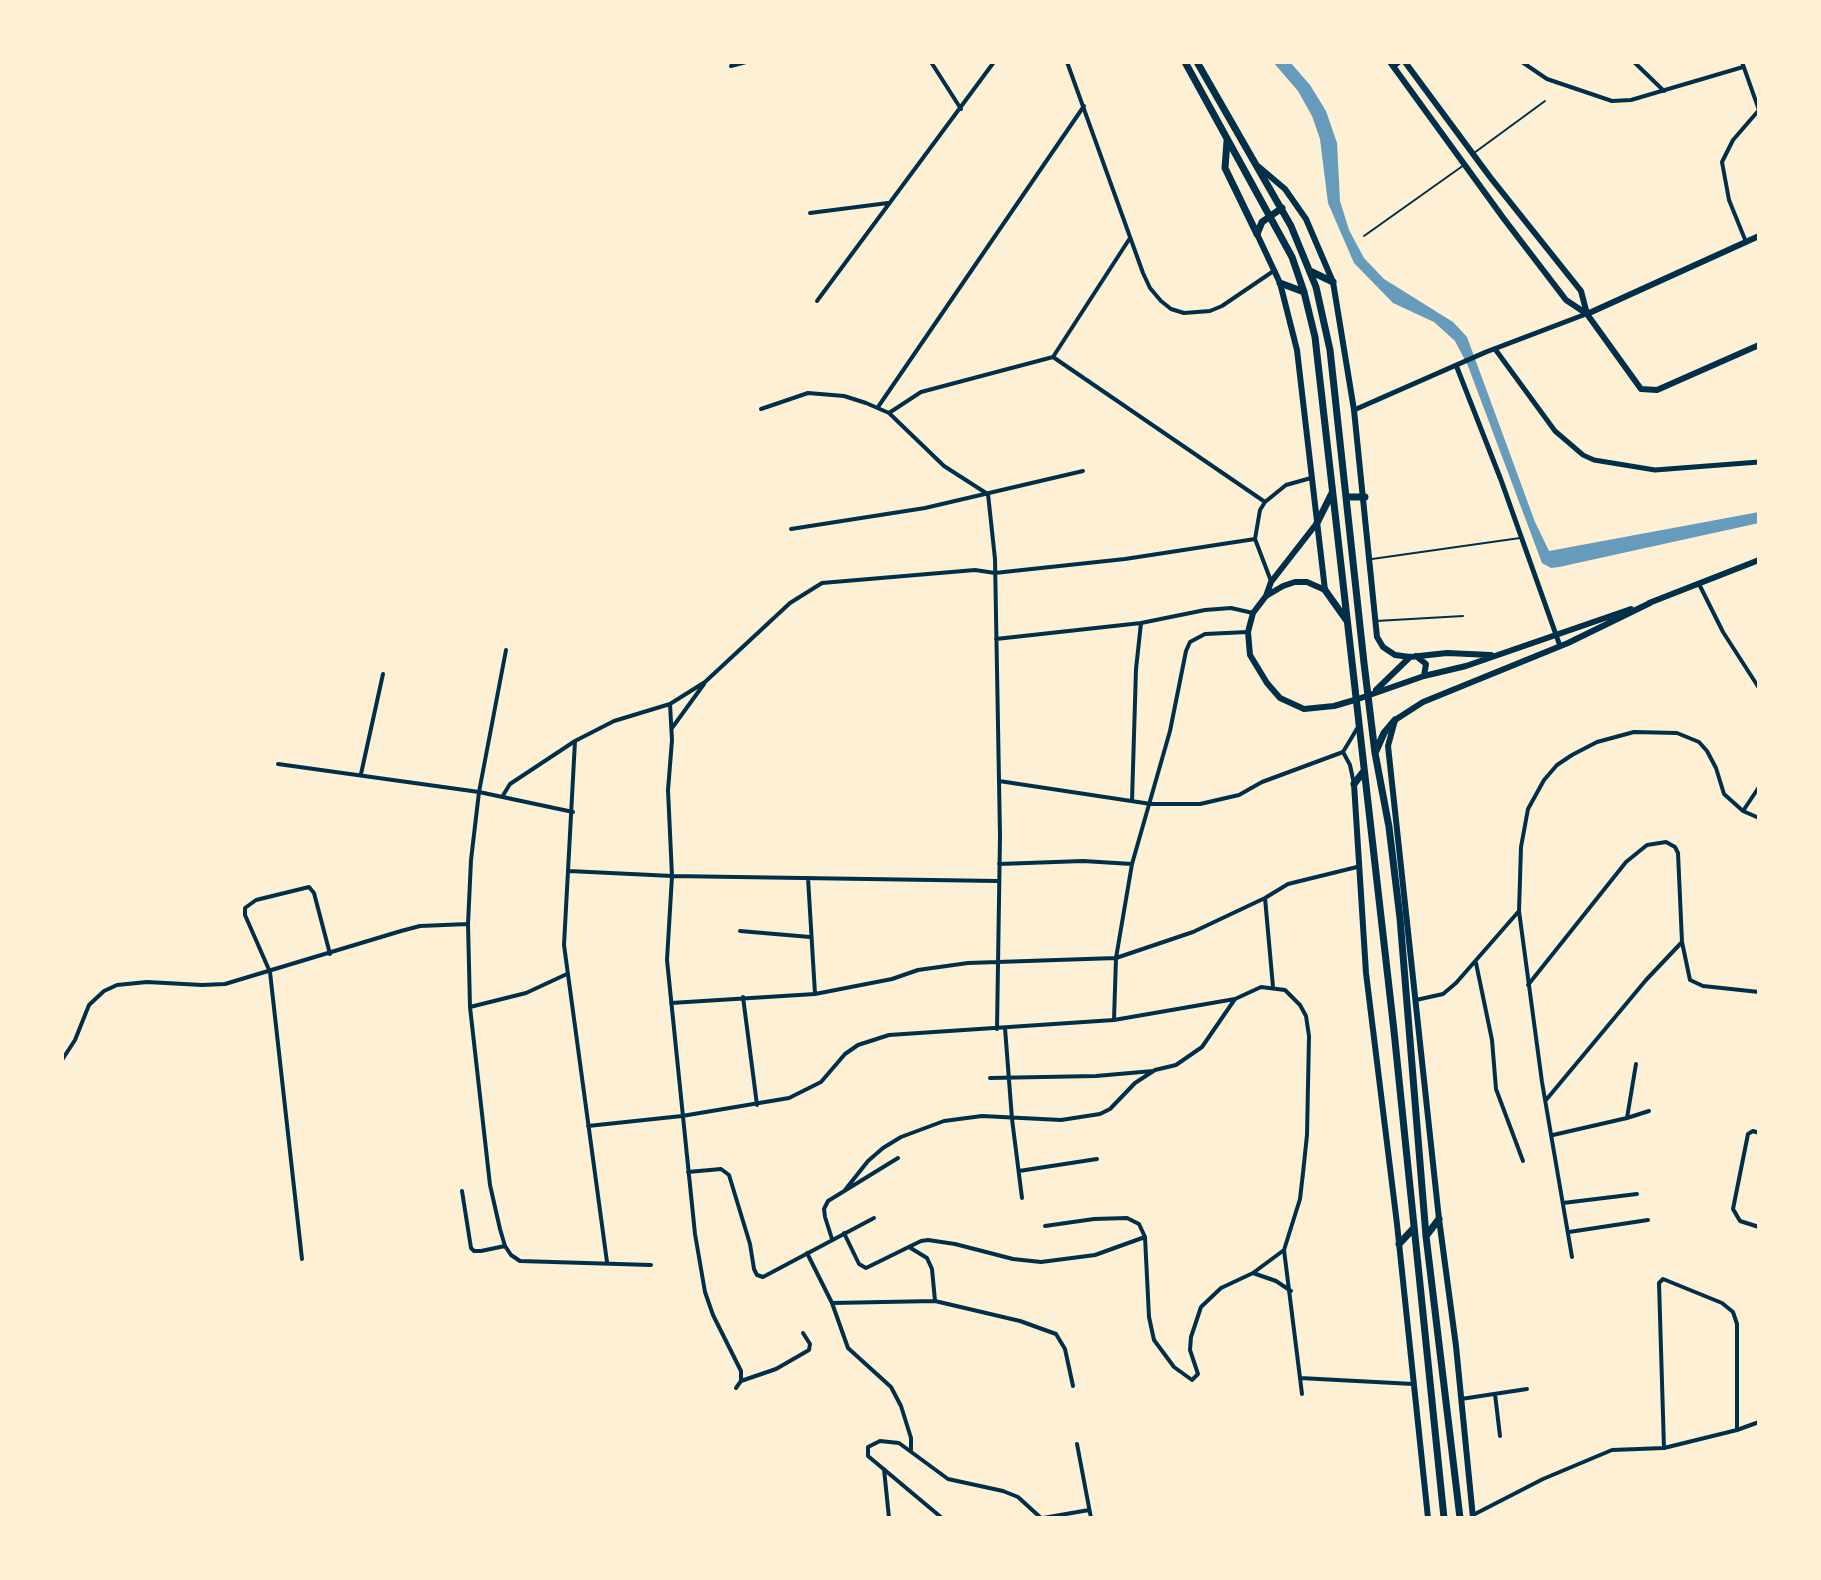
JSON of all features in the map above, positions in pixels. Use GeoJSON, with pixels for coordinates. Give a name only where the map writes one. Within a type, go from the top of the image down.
{"type":"FeatureCollection","features":[{"type":"Feature","properties":{"kind":"highway"},"geometry":{"type":"LineString","coordinates":[[1185,62],[1292,257],[1315,337],[1389,985],[1444,1518]]}},
{"type":"Feature","properties":{"kind":"highway"},"geometry":{"type":"LineString","coordinates":[[1197,62],[1282,208],[1310,271],[1330,350],[1369,706],[1389,827],[1401,933],[1426,1236],[1460,1518]]}},
{"type":"Feature","properties":{"kind":"highway"},"geometry":{"type":"LineString","coordinates":[[1228,139],[1225,168],[1257,234]]}},
{"type":"Feature","properties":{"kind":"highway"},"geometry":{"type":"LineString","coordinates":[[1257,234],[1262,222],[1282,208]]}},
{"type":"Feature","properties":{"kind":"highway"},"geometry":{"type":"LineString","coordinates":[[1310,271],[1333,282]]}},
{"type":"Feature","properties":{"kind":"highway"},"geometry":{"type":"LineString","coordinates":[[1280,283],[1304,292]]}},
{"type":"Feature","properties":{"kind":"highway"},"geometry":{"type":"LineString","coordinates":[[1317,523],[1333,491]]}},
{"type":"Feature","properties":{"kind":"highway"},"geometry":{"type":"LineString","coordinates":[[1347,497],[1365,497]]}},
{"type":"Feature","properties":{"kind":"highway"},"geometry":{"type":"LineString","coordinates":[[1325,590],[1349,623]]}},
{"type":"Feature","properties":{"kind":"highway"},"geometry":{"type":"LineString","coordinates":[[1375,753],[1384,733],[1395,720]]}},
{"type":"Feature","properties":{"kind":"highway"},"geometry":{"type":"LineString","coordinates":[[1354,784],[1364,771]]}},
{"type":"Feature","properties":{"kind":"highway"},"geometry":{"type":"LineString","coordinates":[[1426,1236],[1439,1219]]}},
{"type":"Feature","properties":{"kind":"highway"},"geometry":{"type":"LineString","coordinates":[[1399,1244],[1413,1229]]}},
{"type":"Feature","properties":{"kind":"main road"},"geometry":{"type":"LineString","coordinates":[[1397,63],[1581,291],[1587,314],[1636,384],[1647,391],[1657,390],[1759,345]]}},
{"type":"Feature","properties":{"kind":"main road"},"geometry":{"type":"LineString","coordinates":[[1397,63],[1465,165],[1566,300],[1587,314]]}},
{"type":"Feature","properties":{"kind":"main road"},"geometry":{"type":"LineString","coordinates":[[1259,167],[1285,189],[1306,219],[1333,282],[1365,497],[1377,637],[1383,647],[1395,655],[1413,657],[1447,653],[1494,656]]}},
{"type":"Feature","properties":{"kind":"main road"},"geometry":{"type":"LineString","coordinates":[[1480,185],[1490,177]]}},
{"type":"Feature","properties":{"kind":"main road"},"geometry":{"type":"LineString","coordinates":[[1257,234],[1280,283],[1297,350],[1325,590]]}},
{"type":"Feature","properties":{"kind":"main road"},"geometry":{"type":"LineString","coordinates":[[1587,314],[1759,236]]}},
{"type":"Feature","properties":{"kind":"main road"},"geometry":{"type":"LineString","coordinates":[[1317,523],[1271,582],[1266,596],[1253,613],[1248,632],[1250,655],[1267,683],[1280,698],[1304,709],[1334,706],[1424,676],[1466,666],[1650,603],[1759,560]]}},
{"type":"Feature","properties":{"kind":"main road"},"geometry":{"type":"LineString","coordinates":[[1266,596],[1295,582],[1307,582],[1325,590]]}},
{"type":"Feature","properties":{"kind":"main road"},"geometry":{"type":"LineString","coordinates":[[1473,1516],[1388,746],[1395,720],[1423,702],[1560,646],[1650,603]]}},
{"type":"Feature","properties":{"kind":"main road"},"geometry":{"type":"LineString","coordinates":[[1375,692],[1413,657]]}},
{"type":"Feature","properties":{"kind":"main road"},"geometry":{"type":"LineString","coordinates":[[1413,657],[1426,664],[1424,676]]}},
{"type":"Feature","properties":{"kind":"main road"},"geometry":{"type":"LineString","coordinates":[[1402,666],[1403,673],[1412,680]]}},
{"type":"Feature","properties":{"kind":"main road"},"geometry":{"type":"LineString","coordinates":[[1466,666],[1476,681]]}},
{"type":"Feature","properties":{"kind":"main road"},"geometry":{"type":"LineString","coordinates":[[1354,784],[1366,973],[1428,1518]]}},
{"type":"Feature","properties":{"kind":"street"},"geometry":{"type":"LineString","coordinates":[[731,66],[746,62]]}},
{"type":"Feature","properties":{"kind":"street"},"geometry":{"type":"LineString","coordinates":[[931,62],[961,109]]}},
{"type":"Feature","properties":{"kind":"street"},"geometry":{"type":"LineString","coordinates":[[817,301],[994,62]]}},
{"type":"Feature","properties":{"kind":"street"},"geometry":{"type":"LineString","coordinates":[[1067,62],[1130,238],[1150,288],[1161,301],[1171,309],[1197,314],[1222,306],[1275,270]]}},
{"type":"Feature","properties":{"kind":"street"},"geometry":{"type":"LineString","coordinates":[[1522,62],[1547,79],[1612,101],[1631,100],[1664,91],[1743,65],[1759,110],[1733,140],[1722,162],[1723,180],[1746,242]]}},
{"type":"Feature","properties":{"kind":"street"},"geometry":{"type":"LineString","coordinates":[[1634,62],[1664,91]]}},
{"type":"Feature","properties":{"kind":"street"},"geometry":{"type":"LineString","coordinates":[[878,407],[1084,106]]}},
{"type":"Feature","properties":{"kind":"street"},"geometry":{"type":"LineString","coordinates":[[810,213],[888,203]]}},
{"type":"Feature","properties":{"kind":"street"},"geometry":{"type":"LineString","coordinates":[[889,413],[921,392],[942,389],[1053,357],[1130,238]]}},
{"type":"Feature","properties":{"kind":"street"},"geometry":{"type":"LineString","coordinates":[[1354,410],[1486,352],[1587,314]]}},
{"type":"Feature","properties":{"kind":"street"},"geometry":{"type":"LineString","coordinates":[[1495,349],[1555,431],[1594,460],[1655,470],[1759,462]]}},
{"type":"Feature","properties":{"kind":"street"},"geometry":{"type":"LineString","coordinates":[[1053,357],[1265,502]]}},
{"type":"Feature","properties":{"kind":"street"},"geometry":{"type":"LineString","coordinates":[[1459,364],[1560,646]]}},
{"type":"Feature","properties":{"kind":"street"},"geometry":{"type":"LineString","coordinates":[[761,409],[808,393],[844,396],[878,407],[889,413],[944,466],[988,494]]}},
{"type":"Feature","properties":{"kind":"street"},"geometry":{"type":"LineString","coordinates":[[791,529],[925,508],[1083,471]]}},
{"type":"Feature","properties":{"kind":"street"},"geometry":{"type":"LineString","coordinates":[[1271,582],[1255,539],[1257,521],[1265,502],[1286,485],[1311,478]]}},
{"type":"Feature","properties":{"kind":"street"},"geometry":{"type":"LineString","coordinates":[[988,494],[995,573],[999,781],[997,1029]]}},
{"type":"Feature","properties":{"kind":"street"},"geometry":{"type":"LineString","coordinates":[[502,797],[510,784],[575,741],[614,721],[670,704],[705,682],[790,603],[822,583],[975,570],[995,573],[1125,559],[1255,539]]}},
{"type":"Feature","properties":{"kind":"street"},"geometry":{"type":"LineString","coordinates":[[1699,584],[1730,645],[1759,688]]}},
{"type":"Feature","properties":{"kind":"street"},"geometry":{"type":"LineString","coordinates":[[996,639],[1141,623],[1205,610],[1231,608],[1253,613]]}},
{"type":"Feature","properties":{"kind":"street"},"geometry":{"type":"LineString","coordinates":[[1132,801],[1136,669],[1141,623]]}},
{"type":"Feature","properties":{"kind":"street"},"geometry":{"type":"LineString","coordinates":[[1114,1020],[1116,958],[1132,864],[1170,731],[1186,651],[1190,642],[1205,634],[1248,632]]}},
{"type":"Feature","properties":{"kind":"street"},"geometry":{"type":"LineString","coordinates":[[506,650],[479,792],[468,924],[470,1007],[490,1185],[505,1246],[520,1261],[651,1265]]}},
{"type":"Feature","properties":{"kind":"street"},"geometry":{"type":"LineString","coordinates":[[361,774],[383,674]]}},
{"type":"Feature","properties":{"kind":"street"},"geometry":{"type":"LineString","coordinates":[[672,728],[705,682]]}},
{"type":"Feature","properties":{"kind":"street"},"geometry":{"type":"LineString","coordinates":[[670,704],[672,728],[668,790],[672,876],[667,960],[682,1116],[695,1234],[705,1292],[723,1338],[741,1371],[741,1381]]}},
{"type":"Feature","properties":{"kind":"street"},"geometry":{"type":"LineString","coordinates":[[999,781],[1151,804],[1200,804],[1239,795],[1262,782],[1343,752],[1359,727]]}},
{"type":"Feature","properties":{"kind":"street"},"geometry":{"type":"LineString","coordinates":[[1572,1257],[1519,911],[1521,847],[1528,809],[1544,780],[1557,765],[1597,742],[1634,732],[1688,735],[1699,742],[1716,768],[1724,794],[1743,811],[1759,818]]}},
{"type":"Feature","properties":{"kind":"street"},"geometry":{"type":"LineString","coordinates":[[575,741],[564,945],[607,1262]]}},
{"type":"Feature","properties":{"kind":"street"},"geometry":{"type":"LineString","coordinates":[[1343,752],[1354,784]]}},
{"type":"Feature","properties":{"kind":"street"},"geometry":{"type":"LineString","coordinates":[[278,764],[479,792],[573,812]]}},
{"type":"Feature","properties":{"kind":"street"},"geometry":{"type":"LineString","coordinates":[[1743,811],[1759,787]]}},
{"type":"Feature","properties":{"kind":"street"},"geometry":{"type":"LineString","coordinates":[[1528,985],[1626,862],[1638,851],[1657,842],[1672,844],[1678,853],[1682,942],[1687,972],[1694,984],[1759,992]]}},
{"type":"Feature","properties":{"kind":"street"},"geometry":{"type":"LineString","coordinates":[[999,864],[1083,861],[1132,864]]}},
{"type":"Feature","properties":{"kind":"street"},"geometry":{"type":"LineString","coordinates":[[671,1003],[815,994],[931,968],[1116,958],[1193,932],[1288,884],[1357,867]]}},
{"type":"Feature","properties":{"kind":"street"},"geometry":{"type":"LineString","coordinates":[[569,871],[672,876],[997,881]]}},
{"type":"Feature","properties":{"kind":"street"},"geometry":{"type":"LineString","coordinates":[[808,878],[815,994]]}},
{"type":"Feature","properties":{"kind":"street"},"geometry":{"type":"LineString","coordinates":[[302,1259],[270,972],[245,915],[245,908],[256,900],[301,887],[311,889],[330,954]]}},
{"type":"Feature","properties":{"kind":"street"},"geometry":{"type":"LineString","coordinates":[[1265,898],[1273,987]]}},
{"type":"Feature","properties":{"kind":"street"},"geometry":{"type":"LineString","coordinates":[[1416,1000],[1443,994],[1476,962],[1519,911]]}},
{"type":"Feature","properties":{"kind":"street"},"geometry":{"type":"LineString","coordinates":[[62,1060],[75,1040],[89,1005],[104,991],[117,985],[147,982],[214,985],[270,972],[420,926],[468,924]]}},
{"type":"Feature","properties":{"kind":"street"},"geometry":{"type":"LineString","coordinates":[[740,931],[810,937]]}},
{"type":"Feature","properties":{"kind":"street"},"geometry":{"type":"LineString","coordinates":[[1546,1100],[1646,980],[1682,942]]}},
{"type":"Feature","properties":{"kind":"street"},"geometry":{"type":"LineString","coordinates":[[1476,962],[1492,1040],[1496,1089],[1523,1161]]}},
{"type":"Feature","properties":{"kind":"street"},"geometry":{"type":"LineString","coordinates":[[470,1007],[526,993],[567,974]]}},
{"type":"Feature","properties":{"kind":"street"},"geometry":{"type":"LineString","coordinates":[[588,1126],[682,1116],[789,1098],[821,1082],[845,1054],[872,1039],[907,1033],[1114,1020],[1235,999],[1261,987],[1285,990],[1306,1016],[1309,1036],[1306,1148],[1300,1199],[1284,1250],[1302,1394]]}},
{"type":"Feature","properties":{"kind":"street"},"geometry":{"type":"LineString","coordinates":[[743,997],[757,1105]]}},
{"type":"Feature","properties":{"kind":"street"},"geometry":{"type":"LineString","coordinates":[[990,1078],[1096,1076],[1176,1065],[1202,1047],[1235,999]]}},
{"type":"Feature","properties":{"kind":"street"},"geometry":{"type":"LineString","coordinates":[[1005,1028],[1022,1198]]}},
{"type":"Feature","properties":{"kind":"street"},"geometry":{"type":"LineString","coordinates":[[1627,1118],[1636,1064]]}},
{"type":"Feature","properties":{"kind":"street"},"geometry":{"type":"LineString","coordinates":[[845,1190],[868,1161],[883,1148],[919,1129],[944,1121],[982,1116],[1061,1120],[1100,1114],[1155,1070]]}},
{"type":"Feature","properties":{"kind":"street"},"geometry":{"type":"LineString","coordinates":[[1553,1135],[1649,1111]]}},
{"type":"Feature","properties":{"kind":"street"},"geometry":{"type":"LineString","coordinates":[[1759,1133],[1753,1131],[1748,1134],[1733,1209],[1740,1221],[1759,1227]]}},
{"type":"Feature","properties":{"kind":"street"},"geometry":{"type":"LineString","coordinates":[[832,1239],[824,1209],[828,1201],[898,1158]]}},
{"type":"Feature","properties":{"kind":"street"},"geometry":{"type":"LineString","coordinates":[[1019,1171],[1097,1159]]}},
{"type":"Feature","properties":{"kind":"street"},"geometry":{"type":"LineString","coordinates":[[688,1172],[721,1169],[729,1175],[757,1275],[770,1275],[874,1218]]}},
{"type":"Feature","properties":{"kind":"street"},"geometry":{"type":"LineString","coordinates":[[462,1191],[471,1248],[481,1251],[505,1246]]}},
{"type":"Feature","properties":{"kind":"street"},"geometry":{"type":"LineString","coordinates":[[1563,1203],[1637,1194]]}},
{"type":"Feature","properties":{"kind":"street"},"geometry":{"type":"LineString","coordinates":[[1045,1226],[1118,1217],[1134,1220],[1143,1229],[1151,1331],[1162,1354],[1189,1380],[1195,1379],[1198,1374],[1190,1350],[1201,1307],[1221,1288],[1253,1273],[1284,1250]]}},
{"type":"Feature","properties":{"kind":"street"},"geometry":{"type":"LineString","coordinates":[[1569,1232],[1648,1220]]}},
{"type":"Feature","properties":{"kind":"street"},"geometry":{"type":"LineString","coordinates":[[844,1233],[859,1264],[866,1268],[921,1241],[936,1241],[1013,1259],[1041,1262],[1095,1255],[1145,1237]]}},
{"type":"Feature","properties":{"kind":"street"},"geometry":{"type":"LineString","coordinates":[[909,1247],[927,1258],[932,1269],[935,1301]]}},
{"type":"Feature","properties":{"kind":"street"},"geometry":{"type":"LineString","coordinates":[[807,1253],[832,1303],[848,1348],[891,1387],[901,1406],[911,1438],[911,1450]]}},
{"type":"Feature","properties":{"kind":"street"},"geometry":{"type":"LineString","coordinates":[[1253,1273],[1276,1281],[1291,1291]]}},
{"type":"Feature","properties":{"kind":"street"},"geometry":{"type":"LineString","coordinates":[[1664,1448],[1659,1283],[1663,1279],[1722,1303],[1733,1312],[1737,1324],[1737,1430]]}},
{"type":"Feature","properties":{"kind":"street"},"geometry":{"type":"LineString","coordinates":[[832,1303],[935,1301],[1020,1321],[1056,1334],[1065,1349],[1073,1386]]}},
{"type":"Feature","properties":{"kind":"street"},"geometry":{"type":"LineString","coordinates":[[736,1388],[741,1381],[776,1369],[809,1350],[810,1344],[803,1333]]}},
{"type":"Feature","properties":{"kind":"street"},"geometry":{"type":"LineString","coordinates":[[1300,1378],[1413,1384]]}},
{"type":"Feature","properties":{"kind":"street"},"geometry":{"type":"LineString","coordinates":[[1461,1399],[1527,1389]]}},
{"type":"Feature","properties":{"kind":"street"},"geometry":{"type":"LineString","coordinates":[[1495,1394],[1500,1436]]}},
{"type":"Feature","properties":{"kind":"street"},"geometry":{"type":"LineString","coordinates":[[1473,1516],[1543,1479],[1612,1450],[1664,1448],[1759,1422]]}},
{"type":"Feature","properties":{"kind":"street"},"geometry":{"type":"LineString","coordinates":[[942,1518],[866,1452],[868,1447],[888,1440],[911,1450],[948,1479],[1018,1497],[1042,1518],[1089,1510]]}},
{"type":"Feature","properties":{"kind":"street"},"geometry":{"type":"LineString","coordinates":[[1077,1444],[1091,1518]]}},
{"type":"Feature","properties":{"kind":"street"},"geometry":{"type":"LineString","coordinates":[[884,1467],[889,1518]]}},
{"type":"Feature","properties":{"kind":"lane"},"geometry":{"type":"LineString","coordinates":[[1473,154],[1545,101]]}},
{"type":"Feature","properties":{"kind":"lane"},"geometry":{"type":"LineString","coordinates":[[1364,236],[1465,165]]}},
{"type":"Feature","properties":{"kind":"lane"},"geometry":{"type":"LineString","coordinates":[[1371,559],[1521,537]]}},
{"type":"Feature","properties":{"kind":"lane"},"geometry":{"type":"LineString","coordinates":[[1375,621],[1463,616]]}},
{"type":"Feature","properties":{"kind":"water"},"geometry":{"type":"Polygon","coordinates":[[[1273,62],[1290,62],[1310,85],[1326,111],[1337,143],[1340,201],[1349,230],[1364,258],[1384,279],[1453,322],[1467,337],[1535,522],[1549,551],[1759,512],[1759,523],[1559,567],[1551,568],[1542,563],[1468,366],[1455,341],[1434,322],[1393,303],[1354,263],[1328,203],[1320,139],[1312,116],[1298,91],[1273,62]]]}}]}
